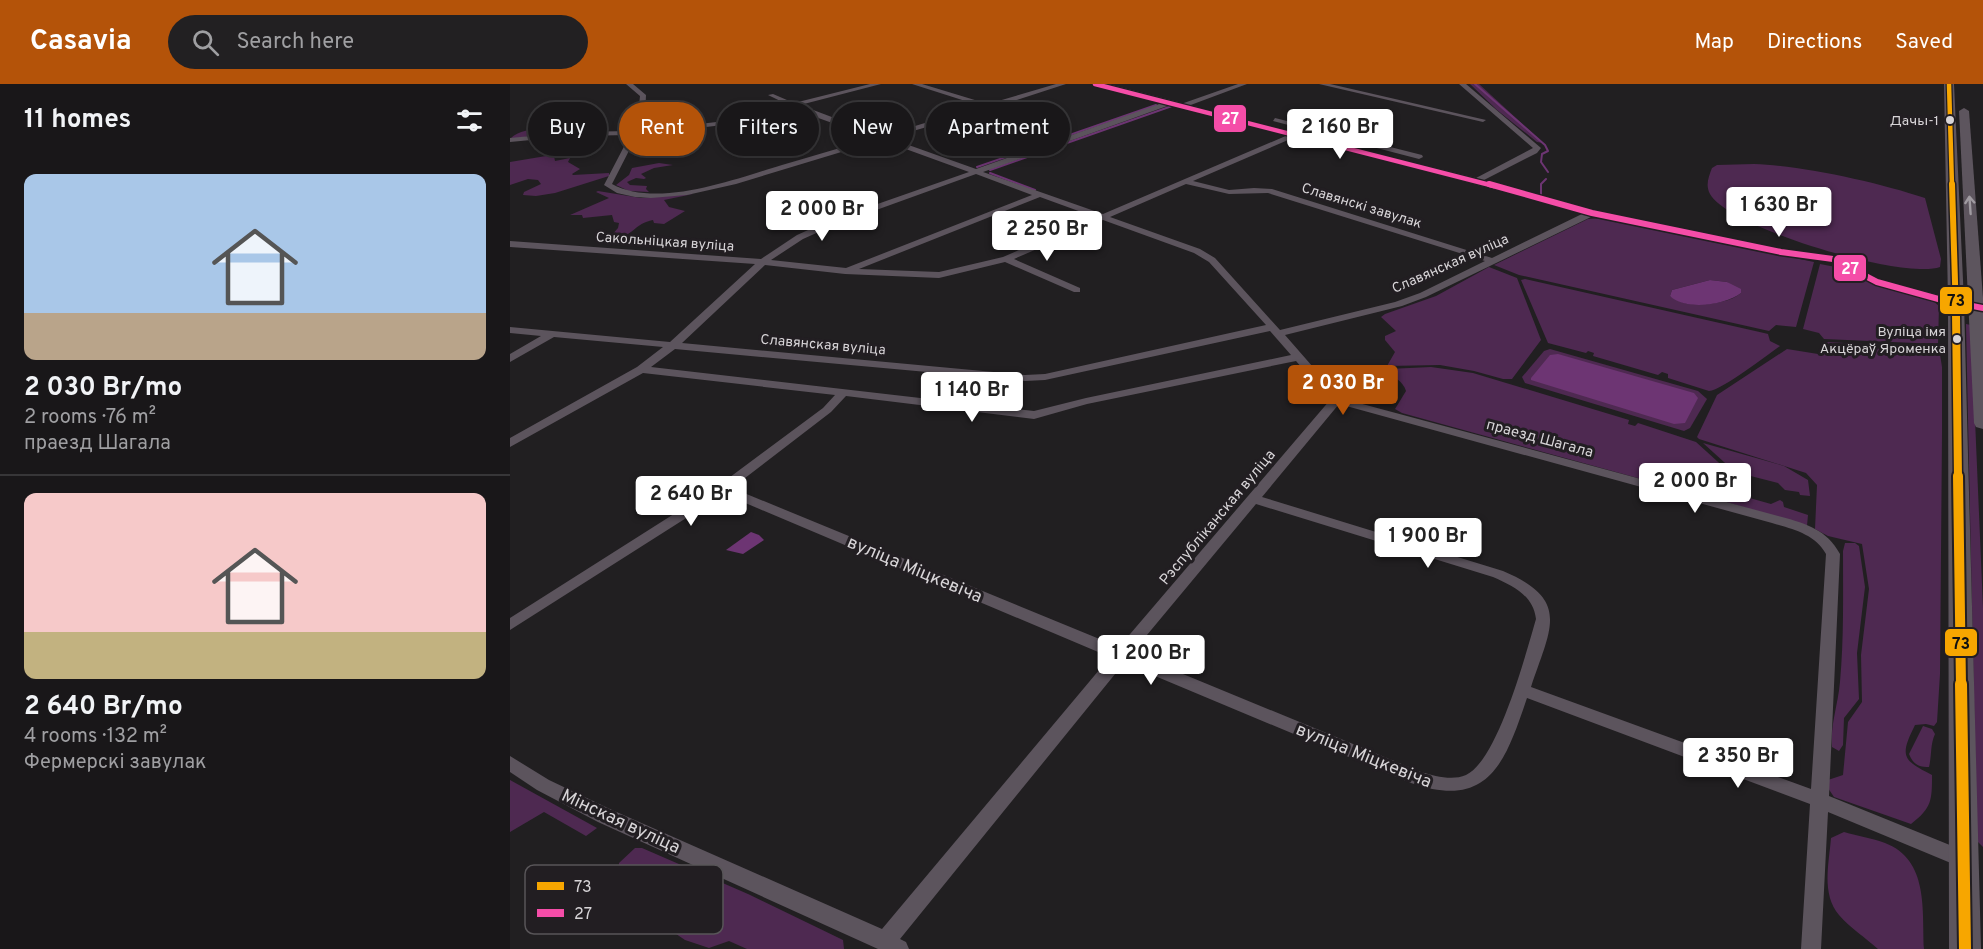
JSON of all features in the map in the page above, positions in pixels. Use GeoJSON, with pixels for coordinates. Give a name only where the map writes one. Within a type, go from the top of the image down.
{"type":"FeatureCollection","features":[{"type":"Feature","properties":{"kind":"main road"},"geometry":{"type":"LineString","coordinates":[[1948,84],[1952,177],[1975,309],[1974,863],[1965,949]]}},
{"type":"Feature","properties":{"kind":"main road"},"geometry":{"type":"LineString","coordinates":[[1961,84],[1983,423]]}},
{"type":"Feature","properties":{"kind":"main road"},"geometry":{"type":"LineString","coordinates":[[1952,177],[1959,176],[1968,179]]}},
{"type":"Feature","properties":{"kind":"street"},"geometry":{"type":"LineString","coordinates":[[629,84],[643,94],[644,102]]}},
{"type":"Feature","properties":{"kind":"street"},"geometry":{"type":"LineString","coordinates":[[806,102],[878,84]]}},
{"type":"Feature","properties":{"kind":"street"},"geometry":{"type":"LineString","coordinates":[[915,84],[974,102]]}},
{"type":"Feature","properties":{"kind":"street"},"geometry":{"type":"LineString","coordinates":[[1007,102],[1063,84]]}},
{"type":"Feature","properties":{"kind":"street"},"geometry":{"type":"LineString","coordinates":[[1095,84],[1477,181],[1592,213],[1793,255],[1833,259],[1877,282],[1975,309]]}},
{"type":"Feature","properties":{"kind":"street"},"geometry":{"type":"LineString","coordinates":[[1181,106],[1244,84]]}},
{"type":"Feature","properties":{"kind":"street"},"geometry":{"type":"LineString","coordinates":[[1322,84],[1483,120]]}},
{"type":"Feature","properties":{"kind":"street"},"geometry":{"type":"LineString","coordinates":[[1462,84],[1537,148],[1534,152],[1477,181]]}},
{"type":"Feature","properties":{"kind":"street"},"geometry":{"type":"LineString","coordinates":[[771,95],[787,102]]}},
{"type":"Feature","properties":{"kind":"street"},"geometry":{"type":"LineString","coordinates":[[1197,101],[1208,103]]}},
{"type":"Feature","properties":{"kind":"street"},"geometry":{"type":"LineString","coordinates":[[510,443],[640,369],[672,346],[780,248],[816,230],[1169,103]]}},
{"type":"Feature","properties":{"kind":"street"},"geometry":{"type":"LineString","coordinates":[[1262,117],[1443,164]]}},
{"type":"Feature","properties":{"kind":"street"},"geometry":{"type":"LineString","coordinates":[[510,140],[567,135],[619,134]]}},
{"type":"Feature","properties":{"kind":"street","name":"Сакольніцкая вуліца"},"geometry":{"type":"LineString","coordinates":[[510,244],[762,262],[845,271],[939,275],[1006,259],[1293,135]]}},
{"type":"Feature","properties":{"kind":"street"},"geometry":{"type":"LineString","coordinates":[[914,150],[1176,242],[1212,260],[1336,400]]}},
{"type":"Feature","properties":{"kind":"street"},"geometry":{"type":"LineString","coordinates":[[622,156],[608,185],[626,192],[664,195],[712,187],[831,153]]}},
{"type":"Feature","properties":{"kind":"street","name":"Славянскі завулак"},"geometry":{"type":"LineString","coordinates":[[1186,182],[1229,192],[1254,189],[1269,191],[1493,261]]}},
{"type":"Feature","properties":{"kind":"street"},"geometry":{"type":"LineString","coordinates":[[845,271],[1039,195]]}},
{"type":"Feature","properties":{"kind":"street","name":"Славянская вуліца"},"geometry":{"type":"LineString","coordinates":[[510,330],[1025,378],[1045,376],[1398,304],[1447,284],[1592,213]]}},
{"type":"Feature","properties":{"kind":"street"},"geometry":{"type":"LineString","coordinates":[[1006,259],[1077,290]]}},
{"type":"Feature","properties":{"kind":"street"},"geometry":{"type":"LineString","coordinates":[[510,359],[552,334]]}},
{"type":"Feature","properties":{"kind":"street"},"geometry":{"type":"LineString","coordinates":[[640,369],[1034,415],[1086,401],[1298,357]]}},
{"type":"Feature","properties":{"kind":"street"},"geometry":{"type":"LineString","coordinates":[[510,625],[723,489],[827,410],[843,393]]}},
{"type":"Feature","properties":{"kind":"street","name":"Рэспубліканская вуліца"},"geometry":{"type":"LineString","coordinates":[[892,945],[1121,655],[1336,400]]}},
{"type":"Feature","properties":{"kind":"street","name":"праезд Шагала"},"geometry":{"type":"LineString","coordinates":[[1336,400],[1777,520],[1809,530],[1828,542],[1833,555],[1811,949]]}},
{"type":"Feature","properties":{"kind":"street","name":"вуліца Міцкевіча"},"geometry":{"type":"LineString","coordinates":[[723,489],[1417,778],[1444,787],[1463,784],[1478,778],[1492,761],[1522,690],[1544,619],[1544,609],[1535,595],[1517,582],[1498,574],[1255,498]]}},
{"type":"Feature","properties":{"kind":"street"},"geometry":{"type":"LineString","coordinates":[[1522,690],[1819,800],[1974,863]]}},
{"type":"Feature","properties":{"kind":"street","name":"Мінская вуліца"},"geometry":{"type":"LineString","coordinates":[[510,763],[543,785],[715,865]]}},
{"type":"Feature","properties":{"kind":"street","name":"Мінская вуліца"},"geometry":{"type":"LineString","coordinates":[[723,869],[892,945]]}},
{"type":"Feature","properties":{"kind":"shaded area"},"geometry":{"type":"Polygon","coordinates":[[[1470,84],[1479,84],[1543,143],[1537,142],[1497,110],[1470,84]]]}},
{"type":"Feature","properties":{"kind":"shaded area"},"geometry":{"type":"Polygon","coordinates":[[[528,130],[528,137],[510,139],[528,130]]]}},
{"type":"Feature","properties":{"kind":"shaded area"},"geometry":{"type":"Polygon","coordinates":[[[546,156],[554,156],[555,161],[570,158],[568,162],[580,169],[573,175],[609,173],[609,176],[555,193],[536,196],[523,195],[524,192],[541,184],[538,180],[528,179],[510,185],[510,162],[546,156]]]}},
{"type":"Feature","properties":{"kind":"shaded area"},"geometry":{"type":"Polygon","coordinates":[[[659,163],[673,165],[654,168],[641,174],[646,178],[636,178],[627,182],[630,185],[647,186],[646,189],[649,192],[629,191],[616,185],[629,175],[632,168],[659,163]]]}},
{"type":"Feature","properties":{"kind":"shaded area"},"geometry":{"type":"Polygon","coordinates":[[[1754,164],[1840,176],[1925,198],[1941,259],[1940,267],[1921,269],[1892,266],[1819,248],[1749,222],[1724,208],[1710,194],[1708,184],[1712,168],[1717,165],[1754,164]]]}},
{"type":"Feature","properties":{"kind":"shaded area"},"geometry":{"type":"Polygon","coordinates":[[[596,192],[641,198],[693,194],[664,200],[669,207],[685,211],[664,224],[654,223],[653,220],[613,240],[611,236],[619,223],[614,222],[612,215],[583,218],[582,215],[570,215],[609,198],[596,192]]]}},
{"type":"Feature","properties":{"kind":"shaded area"},"geometry":{"type":"Polygon","coordinates":[[[1601,218],[1814,262],[1796,327],[1776,325],[1769,331],[1519,275],[1494,265],[1588,219],[1601,218]],[[1710,280],[1672,290],[1670,296],[1681,302],[1701,305],[1723,301],[1741,293],[1727,282],[1710,280]]]}},
{"type":"Feature","properties":{"kind":"shaded area"},"geometry":{"type":"Polygon","coordinates":[[[1820,264],[1851,270],[1879,286],[1933,301],[1939,306],[1938,344],[1824,339],[1819,333],[1803,329],[1820,264]]]}},
{"type":"Feature","properties":{"kind":"shaded area"},"geometry":{"type":"Polygon","coordinates":[[[1489,267],[1517,278],[1541,340],[1512,379],[1440,365],[1387,366],[1395,352],[1385,340],[1385,336],[1396,331],[1381,317],[1436,296],[1489,267]]]}},
{"type":"Feature","properties":{"kind":"shaded area"},"geometry":{"type":"Polygon","coordinates":[[[1525,279],[1768,334],[1770,341],[1780,346],[1734,379],[1709,391],[1668,378],[1668,374],[1662,372],[1658,375],[1593,356],[1594,353],[1588,351],[1586,353],[1548,343],[1521,280],[1525,279]]]}},
{"type":"Feature","properties":{"kind":"shaded area"},"geometry":{"type":"Polygon","coordinates":[[[1710,280],[1727,282],[1741,289],[1741,293],[1726,301],[1705,305],[1685,304],[1670,296],[1672,290],[1710,280]]]}},
{"type":"Feature","properties":{"kind":"shaded area"},"geometry":{"type":"Polygon","coordinates":[[[1966,324],[1971,325],[1983,608],[1983,847],[1977,841],[1966,324]]]}},
{"type":"Feature","properties":{"kind":"shaded area"},"geometry":{"type":"Polygon","coordinates":[[[1826,342],[1939,348],[1942,367],[1940,674],[1937,722],[1934,726],[1915,725],[1907,744],[1906,751],[1910,761],[1932,775],[1932,791],[1927,808],[1911,824],[1834,797],[1828,788],[1828,780],[1843,775],[1848,722],[1862,702],[1861,655],[1869,589],[1862,544],[1828,536],[1815,529],[1817,485],[1806,473],[1697,437],[1717,395],[1787,349],[1818,354],[1826,342]]]}},
{"type":"Feature","properties":{"kind":"shaded area"},"geometry":{"type":"Polygon","coordinates":[[[1550,349],[1698,391],[1707,399],[1690,428],[1684,431],[1525,383],[1522,377],[1544,351],[1550,349]]]}},
{"type":"Feature","properties":{"kind":"shaded area"},"geometry":{"type":"Polygon","coordinates":[[[1558,354],[1694,393],[1698,398],[1685,423],[1674,424],[1531,380],[1550,355],[1558,354]]]}},
{"type":"Feature","properties":{"kind":"shaded area"},"geometry":{"type":"Polygon","coordinates":[[[1431,367],[1473,373],[1629,420],[1628,424],[1635,426],[1638,423],[1696,442],[1728,471],[1718,469],[1717,475],[1703,472],[1692,491],[1685,491],[1402,413],[1395,409],[1406,391],[1388,369],[1431,367]]]}},
{"type":"Feature","properties":{"kind":"shaded area"},"geometry":{"type":"Polygon","coordinates":[[[1703,443],[1784,466],[1808,480],[1810,496],[1785,490],[1778,483],[1735,472],[1703,443]]]}},
{"type":"Feature","properties":{"kind":"shaded area"},"geometry":{"type":"Polygon","coordinates":[[[1713,484],[1721,484],[1721,490],[1771,504],[1780,500],[1784,507],[1808,515],[1807,526],[1716,499],[1712,496],[1713,484]]]}},
{"type":"Feature","properties":{"kind":"shaded area"},"geometry":{"type":"Polygon","coordinates":[[[751,532],[764,540],[743,554],[726,550],[751,532]]]}},
{"type":"Feature","properties":{"kind":"shaded area"},"geometry":{"type":"Polygon","coordinates":[[[1845,543],[1855,543],[1859,546],[1865,587],[1857,653],[1859,699],[1844,718],[1843,745],[1839,751],[1832,747],[1832,739],[1841,666],[1845,543]]]}},
{"type":"Feature","properties":{"kind":"shaded area"},"geometry":{"type":"Polygon","coordinates":[[[1923,726],[1932,729],[1935,734],[1929,767],[1916,764],[1909,754],[1923,726]]]}},
{"type":"Feature","properties":{"kind":"shaded area"},"geometry":{"type":"Polygon","coordinates":[[[510,780],[597,828],[586,836],[544,812],[510,832],[510,780]]]}},
{"type":"Feature","properties":{"kind":"shaded area"},"geometry":{"type":"Polygon","coordinates":[[[1844,832],[1885,843],[1899,851],[1909,861],[1920,888],[1924,949],[1878,949],[1848,924],[1833,907],[1828,888],[1831,838],[1844,832]]]}},
{"type":"Feature","properties":{"kind":"shaded area"},"geometry":{"type":"Polygon","coordinates":[[[635,848],[642,848],[681,865],[619,865],[635,848]]]}},
{"type":"Feature","properties":{"kind":"shaded area"},"geometry":{"type":"Polygon","coordinates":[[[723,883],[843,940],[844,949],[747,949],[729,941],[709,948],[685,940],[676,934],[723,934],[723,883]]]}},
{"type":"Feature","properties":{"kind":"waterway"},"geometry":{"type":"LineString","coordinates":[[1104,84],[1178,103]]}},
{"type":"Feature","properties":{"kind":"waterway"},"geometry":{"type":"LineString","coordinates":[[1475,84],[1545,145],[1548,151],[1542,154],[1541,162],[1548,172]]}},
{"type":"Feature","properties":{"kind":"waterway"},"geometry":{"type":"LineString","coordinates":[[977,167],[1156,105]]}},
{"type":"Feature","properties":{"kind":"waterway"},"geometry":{"type":"LineString","coordinates":[[990,170],[1172,106]]}},
{"type":"Feature","properties":{"kind":"waterway"},"geometry":{"type":"LineString","coordinates":[[1192,107],[1198,108]]}},
{"type":"Feature","properties":{"kind":"waterway"},"geometry":{"type":"LineString","coordinates":[[990,173],[1035,190]]}},
{"type":"Feature","properties":{"kind":"waterway"},"geometry":{"type":"LineString","coordinates":[[1541,195],[1541,184],[1546,179]]}},
{"type":"Feature","properties":{"kind":"transit line","name":"27"},"geometry":{"type":"LineString","coordinates":[[1095,84],[1477,181],[1592,213],[1781,252],[1833,259],[1877,282],[1942,300],[1983,308]]}},
{"type":"Feature","properties":{"kind":"transit line","name":"73"},"geometry":{"type":"LineString","coordinates":[[1949,84],[1956,302],[1965,949]]}},
{"type":"Feature","properties":{"kind":"place","name":"Дачы-1"},"geometry":{"type":"Point","coordinates":[1950,120]}},
{"type":"Feature","properties":{"kind":"place","name":"Вуліца імя Акцёраў Яроменка"},"geometry":{"type":"Point","coordinates":[1957,339]}}]}
